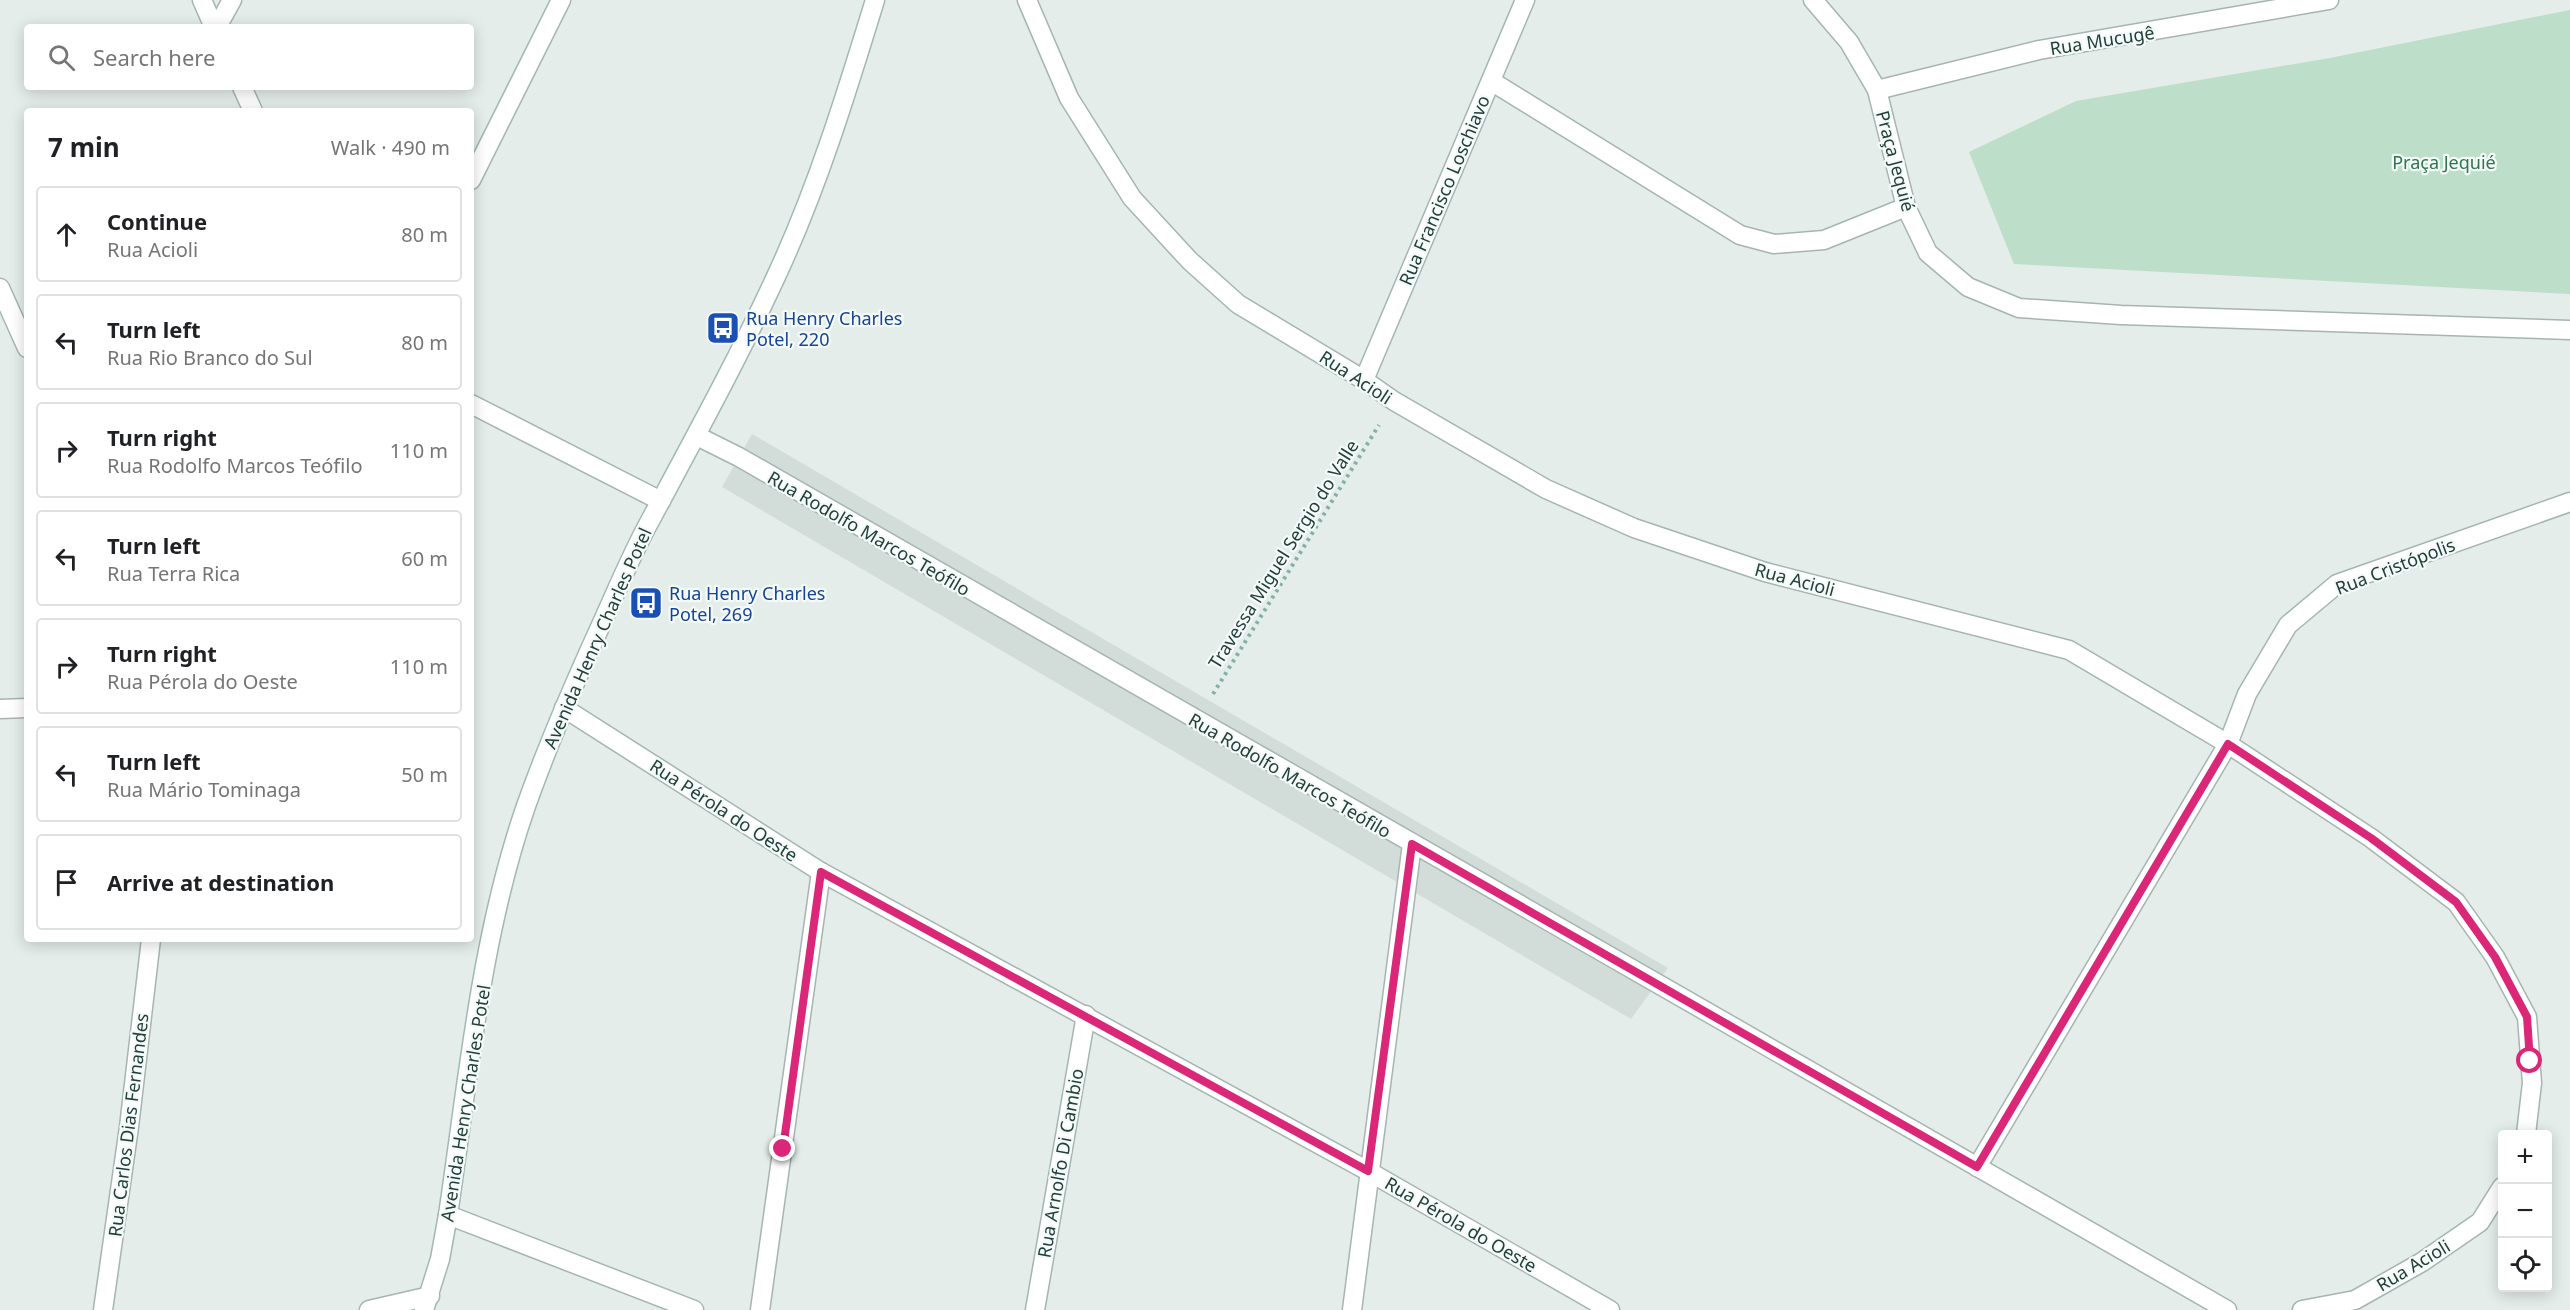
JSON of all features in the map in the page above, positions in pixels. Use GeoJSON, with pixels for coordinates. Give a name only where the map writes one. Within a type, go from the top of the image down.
{"type":"FeatureCollection","features":[{"type":"Feature","properties":{"kind":"street"},"geometry":{"type":"LineString","coordinates":[[202,0],[214,24]]}},
{"type":"Feature","properties":{"kind":"street"},"geometry":{"type":"LineString","coordinates":[[218,24],[232,0]]}},
{"type":"Feature","properties":{"kind":"street"},"geometry":{"type":"LineString","coordinates":[[474,174],[561,0]]}},
{"type":"Feature","properties":{"kind":"street","name":"Avenida Henry Charles Potel"},"geometry":{"type":"LineString","coordinates":[[427,1303],[448,1215],[490,943],[506,873],[525,808],[564,708],[630,561],[697,436],[780,267],[838,122],[875,0]]}},
{"type":"Feature","properties":{"kind":"street","name":"Rua Acioli"},"geometry":{"type":"LineString","coordinates":[[1027,0],[1069,98],[1132,198],[1190,261],[1238,304],[1364,380],[1394,401],[1546,489],[1634,528],[1765,572],[2069,650],[2228,744],[2371,838],[2456,902],[2495,957],[2527,1017],[2532,1083],[2526,1130]]}},
{"type":"Feature","properties":{"kind":"street","name":"Rua Francisco Loschiavo"},"geometry":{"type":"LineString","coordinates":[[1364,380],[1525,0]]}},
{"type":"Feature","properties":{"kind":"street","name":"Praça Jequié"},"geometry":{"type":"LineString","coordinates":[[1813,0],[1849,42],[1877,90],[1906,207],[1928,253],[1968,287],[2019,308],[2121,315],[2570,330]]}},
{"type":"Feature","properties":{"kind":"street","name":"Rua Mucugê"},"geometry":{"type":"LineString","coordinates":[[1877,90],[2039,50],[2329,0]]}},
{"type":"Feature","properties":{"kind":"street"},"geometry":{"type":"LineString","coordinates":[[1491,81],[1740,235],[1774,244],[1824,240],[1906,207]]}},
{"type":"Feature","properties":{"kind":"street"},"geometry":{"type":"LineString","coordinates":[[243,90],[252,108]]}},
{"type":"Feature","properties":{"kind":"street"},"geometry":{"type":"LineString","coordinates":[[0,288],[24,341]]}},
{"type":"Feature","properties":{"kind":"street"},"geometry":{"type":"LineString","coordinates":[[474,406],[662,501]]}},
{"type":"Feature","properties":{"kind":"street","name":"Rua Rodolfo Marcos Teófilo"},"geometry":{"type":"LineString","coordinates":[[697,436],[739,457],[2227,1310]]}},
{"type":"Feature","properties":{"kind":"street","name":"Rua Cristópolis"},"geometry":{"type":"LineString","coordinates":[[1977,1167],[2228,744],[2247,694],[2288,625],[2337,584],[2570,502]]}},
{"type":"Feature","properties":{"kind":"street"},"geometry":{"type":"LineString","coordinates":[[0,710],[24,708]]}},
{"type":"Feature","properties":{"kind":"street","name":"Rua Pérola do Oeste"},"geometry":{"type":"LineString","coordinates":[[564,708],[821,872],[1368,1171],[1610,1310]]}},
{"type":"Feature","properties":{"kind":"street"},"geometry":{"type":"LineString","coordinates":[[1352,1310],[1368,1171],[1412,844]]}},
{"type":"Feature","properties":{"kind":"street"},"geometry":{"type":"LineString","coordinates":[[760,1310],[821,872]]}},
{"type":"Feature","properties":{"kind":"street","name":"Rua Carlos Dias Fernandes"},"geometry":{"type":"LineString","coordinates":[[103,1310],[129,1127],[152,942]]}},
{"type":"Feature","properties":{"kind":"street","name":"Rua Arnolfo Di Cambio"},"geometry":{"type":"LineString","coordinates":[[1035,1310],[1086,1016]]}},
{"type":"Feature","properties":{"kind":"street","name":"Rua Acioli"},"geometry":{"type":"LineString","coordinates":[[2302,1310],[2355,1300],[2422,1262],[2480,1222],[2498,1193]]}},
{"type":"Feature","properties":{"kind":"street"},"geometry":{"type":"LineString","coordinates":[[448,1215],[694,1310]]}},
{"type":"Feature","properties":{"kind":"street"},"geometry":{"type":"LineString","coordinates":[[369,1310],[427,1303]]}},
{"type":"Feature","properties":{"kind":"path","name":"Travessa Miguel Sergio do Valle"},"geometry":{"type":"LineString","coordinates":[[1196,721],[1394,401]]}},
{"type":"Feature","properties":{"kind":"shaded area"},"geometry":{"type":"Polygon","coordinates":[[[752,434],[1668,968],[1631,1019],[722,487],[752,434]]]}},
{"type":"Feature","properties":{"kind":"green space","name":"Praça Jequié"},"geometry":{"type":"Polygon","coordinates":[[[2570,10],[2570,294],[2014,264],[1969,152],[2076,101],[2330,58],[2570,10]]]}},
{"type":"Feature","properties":{"kind":"place","name":"Rua Henry Charles Potel, 220"},"geometry":{"type":"Point","coordinates":[723,328]}},
{"type":"Feature","properties":{"kind":"place","name":"Rua Henry Charles Potel, 269"},"geometry":{"type":"Point","coordinates":[646,603]}},
{"type":"Feature","properties":{"kind":"route"},"geometry":{"type":"LineString","coordinates":[[783,1149],[821,872],[1368,1171],[1412,844],[1977,1167],[2228,744],[2371,838],[2456,902],[2495,957],[2527,1017],[2530,1061]]}}]}
